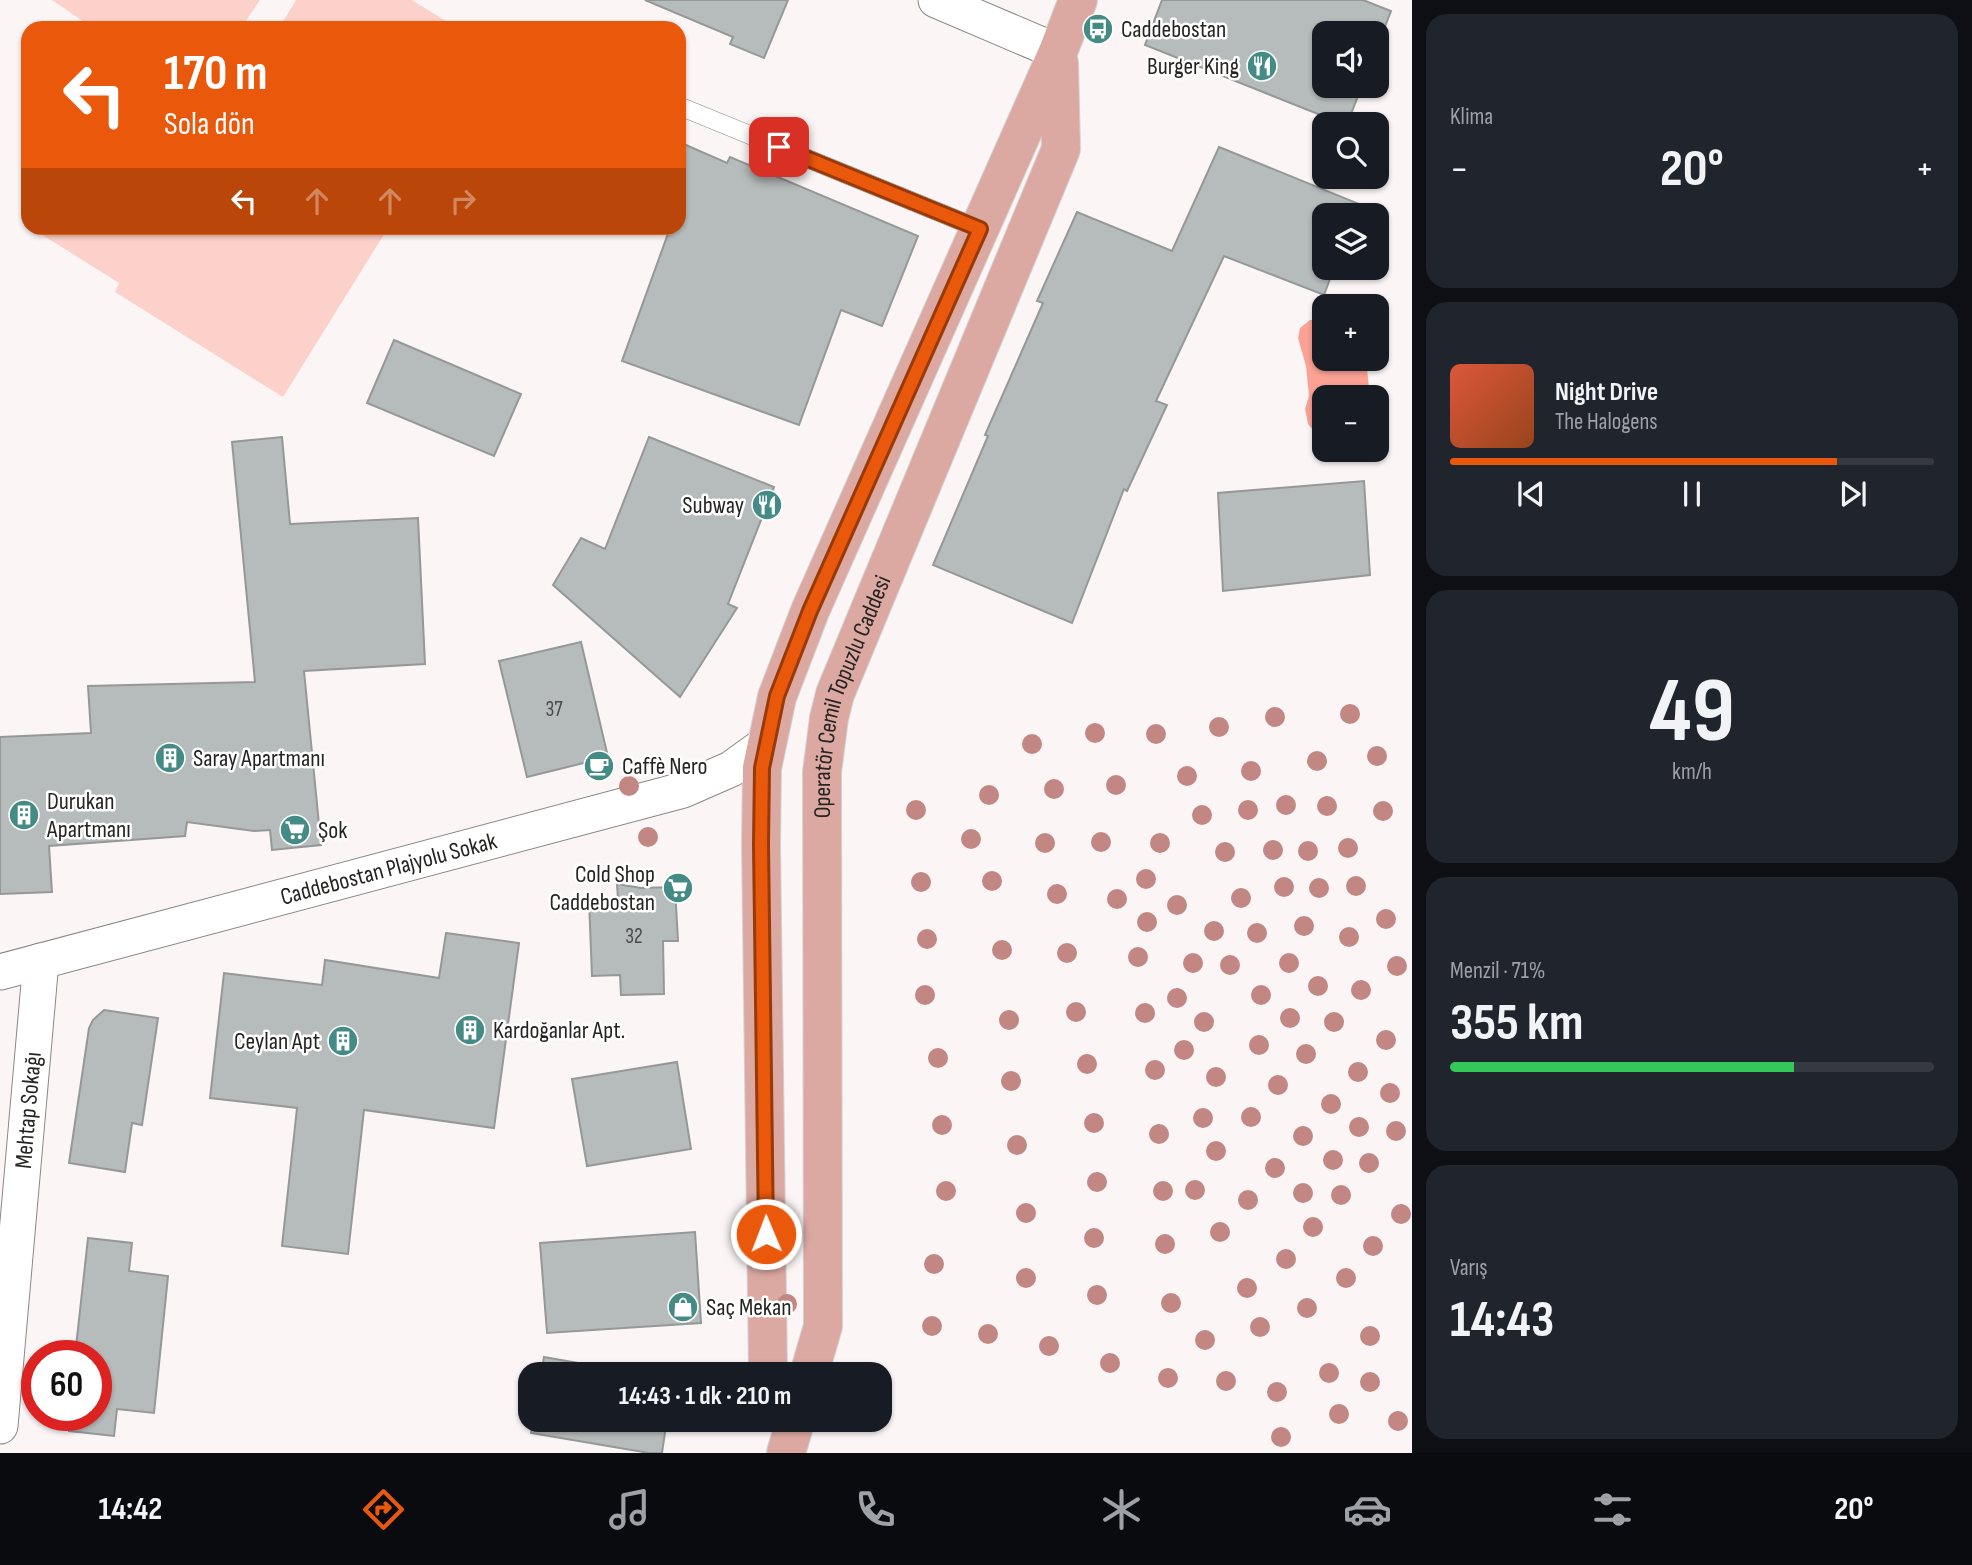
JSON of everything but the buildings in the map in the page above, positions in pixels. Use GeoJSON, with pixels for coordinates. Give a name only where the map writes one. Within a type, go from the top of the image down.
{"type":"FeatureCollection","features":[{"type":"Feature","properties":{"kind":"main road","name":"Operatör Cemil Topuzlu Caddesi"},"geometry":{"type":"LineString","coordinates":[[768,1362],[762,768],[777,696],[810,611],[1058,52],[1078,0]]}},
{"type":"Feature","properties":{"kind":"main road","name":"Operatör Cemil Topuzlu Caddesi"},"geometry":{"type":"LineString","coordinates":[[812,1362],[823,1326],[822,772],[829,718],[835,694],[1061,149],[1058,52]]}},
{"type":"Feature","properties":{"kind":"main road"},"geometry":{"type":"LineString","coordinates":[[778,1432],[784,1453]]}},
{"type":"Feature","properties":{"kind":"main road"},"geometry":{"type":"LineString","coordinates":[[784,1453],[791,1432]]}},
{"type":"Feature","properties":{"kind":"street"},"geometry":{"type":"LineString","coordinates":[[936,0],[1058,52]]}},
{"type":"Feature","properties":{"kind":"street","name":"Caddebostan Plajyolu Sokak"},"geometry":{"type":"LineString","coordinates":[[0,972],[683,790],[731,769],[767,743]]}},
{"type":"Feature","properties":{"kind":"street","name":"Mehtap Sokağı"},"geometry":{"type":"LineString","coordinates":[[0,1426],[41,961]]}},
{"type":"Feature","properties":{"kind":"lane"},"geometry":{"type":"LineString","coordinates":[[686,109],[980,229]]}},
{"type":"Feature","properties":{"kind":"shaded area"},"geometry":{"type":"Polygon","coordinates":[[[52,0],[260,0],[246,21],[83,21],[52,0]]]}},
{"type":"Feature","properties":{"kind":"shaded area"},"geometry":{"type":"Polygon","coordinates":[[[296,0],[412,0],[446,21],[283,21],[296,0]]]}},
{"type":"Feature","properties":{"kind":"shaded area"},"geometry":{"type":"Polygon","coordinates":[[[42,235],[384,235],[283,397],[115,292],[119,283],[42,235]]]}},
{"type":"Feature","properties":{"kind":"shaded area"},"geometry":{"type":"Polygon","coordinates":[[[1310,320],[1312,371],[1367,371],[1369,385],[1312,385],[1312,429],[1308,424],[1305,409],[1309,396],[1306,366],[1298,338],[1300,328],[1310,320]]]}},
{"type":"Feature","properties":{"kind":"place","name":"Caddebostan"},"geometry":{"type":"Point","coordinates":[1098,29]}},
{"type":"Feature","properties":{"kind":"place","name":"Burger King"},"geometry":{"type":"Point","coordinates":[1262,66]}},
{"type":"Feature","properties":{"kind":"place","name":"Subway"},"geometry":{"type":"Point","coordinates":[767,505]}},
{"type":"Feature","properties":{"kind":"place","name":"Saray Apartmanı"},"geometry":{"type":"Point","coordinates":[170,758]}},
{"type":"Feature","properties":{"kind":"place","name":"Caffè Nero"},"geometry":{"type":"Point","coordinates":[599,766]}},
{"type":"Feature","properties":{"kind":"place","name":"Durukan Apartmanı"},"geometry":{"type":"Point","coordinates":[24,815]}},
{"type":"Feature","properties":{"kind":"place","name":"Şok"},"geometry":{"type":"Point","coordinates":[295,830]}},
{"type":"Feature","properties":{"kind":"place","name":"Cold Shop Caddebostan"},"geometry":{"type":"Point","coordinates":[678,888]}},
{"type":"Feature","properties":{"kind":"place","name":"Kardoğanlar Apt."},"geometry":{"type":"Point","coordinates":[470,1030]}},
{"type":"Feature","properties":{"kind":"place","name":"Ceylan Apt"},"geometry":{"type":"Point","coordinates":[343,1041]}},
{"type":"Feature","properties":{"kind":"place","name":"Saç Mekan"},"geometry":{"type":"Point","coordinates":[683,1307]}},
{"type":"Feature","properties":{"kind":"route"},"geometry":{"type":"LineString","coordinates":[[766,1234],[762,768],[777,696],[810,611],[980,229],[779,147]]}}]}
